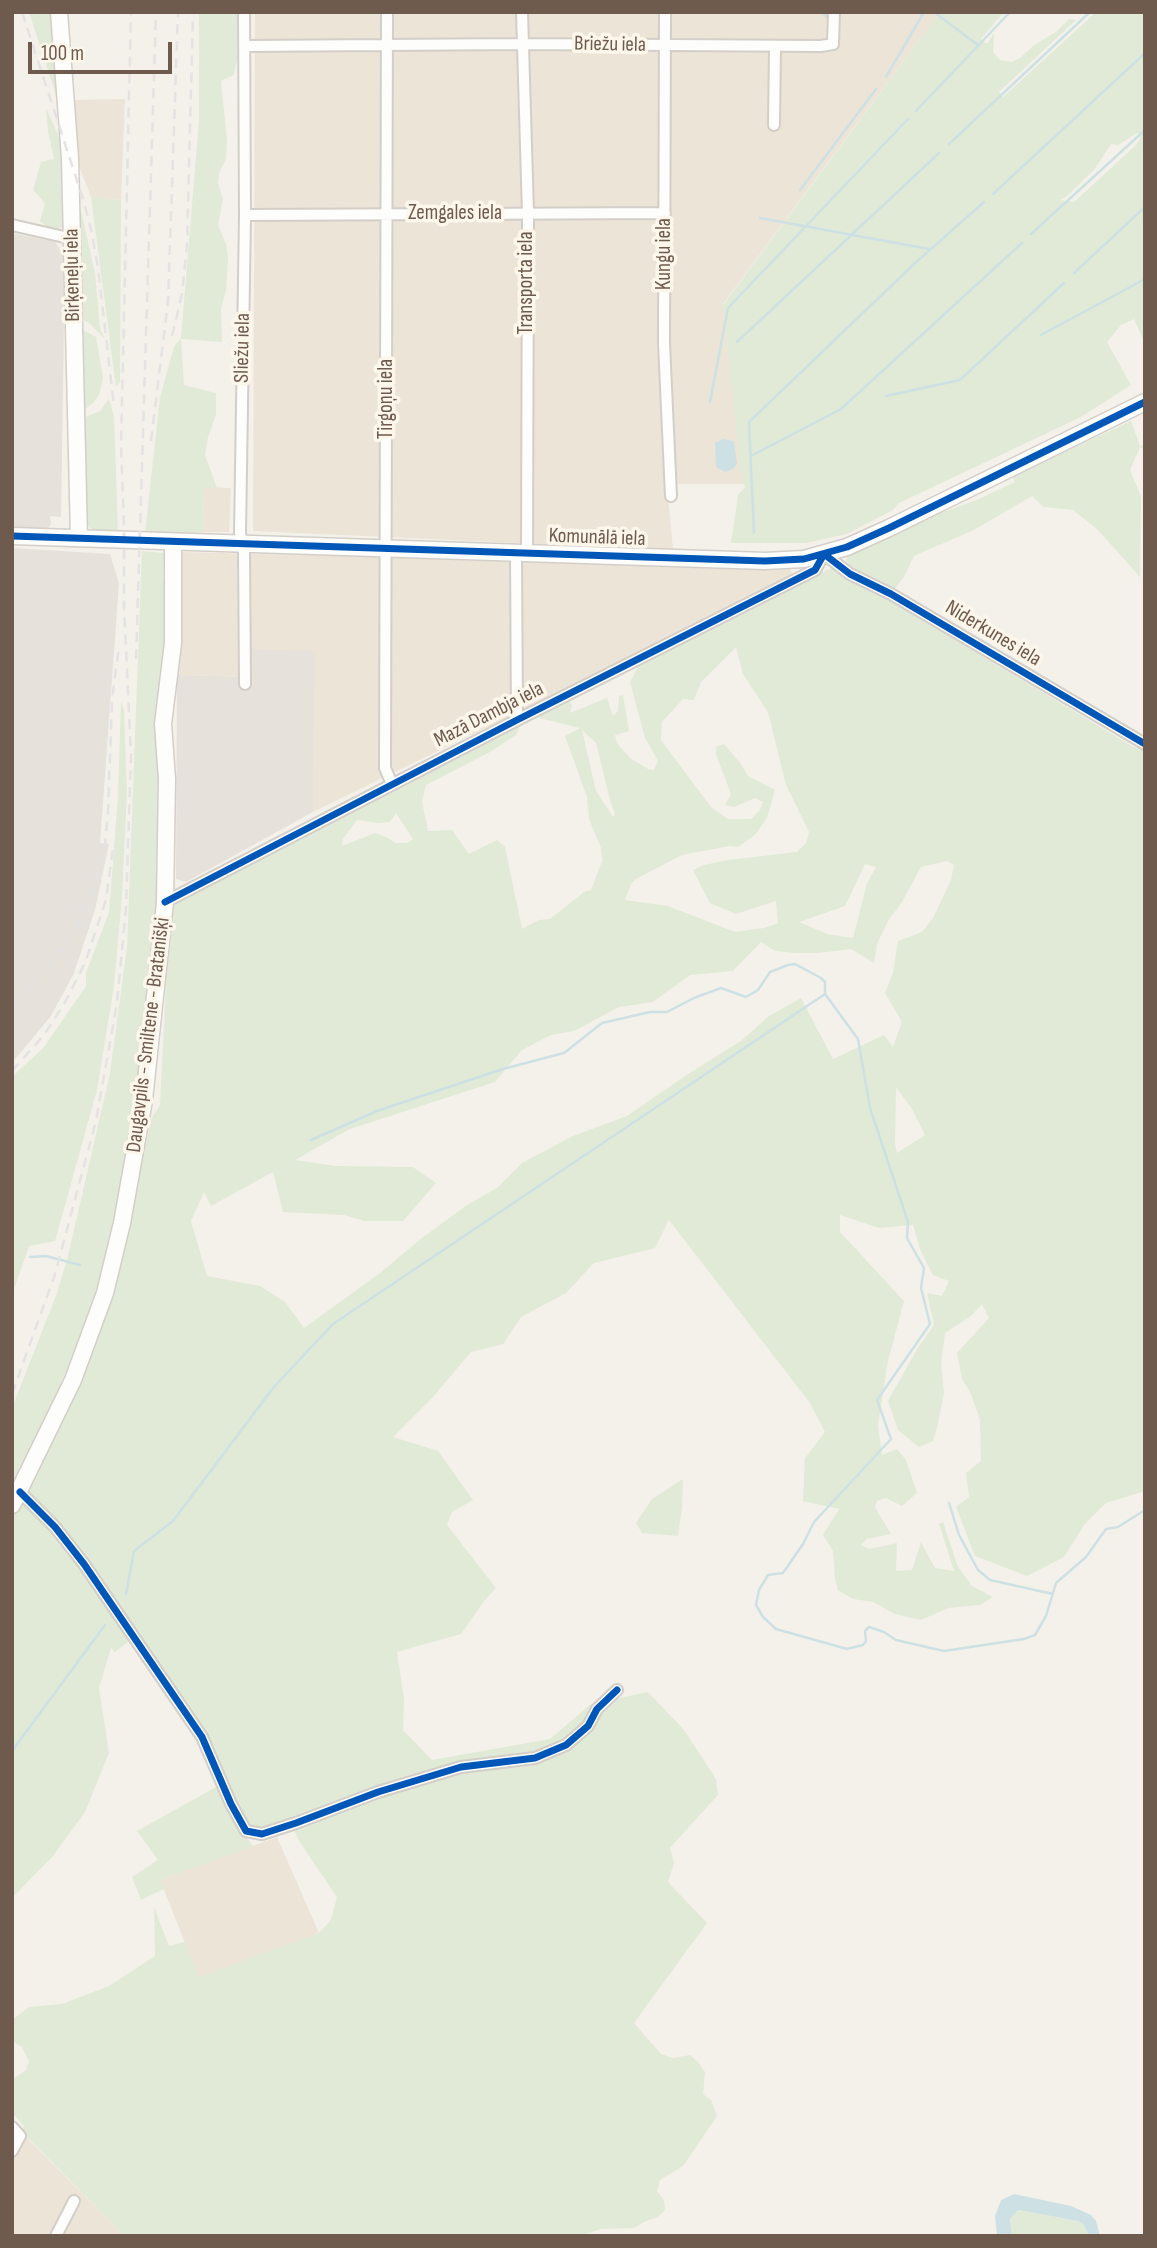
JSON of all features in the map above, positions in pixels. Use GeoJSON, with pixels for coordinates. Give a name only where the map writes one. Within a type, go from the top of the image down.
{"type":"FeatureCollection","features":[{"type":"Feature","properties":{"kind":"main road","name":"Birķeneļu iela"},"geometry":{"type":"LineString","coordinates":[[59,12],[67,99],[73,239],[79,538]]}},
{"type":"Feature","properties":{"kind":"main road","name":"Komunālā iela"},"geometry":{"type":"LineString","coordinates":[[12,536],[765,561],[804,559],[847,547],[1145,402]]}},
{"type":"Feature","properties":{"kind":"main road","name":"Daugavpils - Smiltene - Bratanišķi"},"geometry":{"type":"LineString","coordinates":[[16,1499],[73,1380],[108,1281],[144,1100],[165,902],[167,779],[163,724],[173,643],[173,542]]}},
{"type":"Feature","properties":{"kind":"street","name":"Sliežu iela"},"geometry":{"type":"LineString","coordinates":[[244,12],[245,215],[240,533],[244,553],[245,684]]}},
{"type":"Feature","properties":{"kind":"street","name":"Tirgoņu iela"},"geometry":{"type":"LineString","coordinates":[[387,12],[385,768],[391,784]]}},
{"type":"Feature","properties":{"kind":"street","name":"Transporta iela"},"geometry":{"type":"LineString","coordinates":[[517,720],[528,213],[522,12]]}},
{"type":"Feature","properties":{"kind":"street","name":"Kungu iela"},"geometry":{"type":"LineString","coordinates":[[665,12],[664,343],[671,496]]}},
{"type":"Feature","properties":{"kind":"street","name":"Briežu iela"},"geometry":{"type":"LineString","coordinates":[[244,46],[821,46],[833,44],[834,12]]}},
{"type":"Feature","properties":{"kind":"street"},"geometry":{"type":"LineString","coordinates":[[774,125],[775,47]]}},
{"type":"Feature","properties":{"kind":"street","name":"Zemgales iela"},"geometry":{"type":"LineString","coordinates":[[245,215],[665,213]]}},
{"type":"Feature","properties":{"kind":"street"},"geometry":{"type":"LineString","coordinates":[[12,225],[73,239]]}},
{"type":"Feature","properties":{"kind":"street","name":"Mazā Dambja iela"},"geometry":{"type":"LineString","coordinates":[[165,902],[391,784],[815,570],[824,554]]}},
{"type":"Feature","properties":{"kind":"street","name":"Niderkunes iela"},"geometry":{"type":"LineString","coordinates":[[824,554],[850,574],[891,594],[1145,744]]}},
{"type":"Feature","properties":{"kind":"street"},"geometry":{"type":"LineString","coordinates":[[16,1499],[55,1527],[84,1564],[202,1737],[231,1804],[246,1831],[262,1833],[273,1830],[378,1792],[461,1768],[535,1758],[566,1745],[588,1726],[597,1709],[617,1690]]}},
{"type":"Feature","properties":{"kind":"street"},"geometry":{"type":"LineString","coordinates":[[12,2127],[20,2136],[12,2151]]}},
{"type":"Feature","properties":{"kind":"street"},"geometry":{"type":"LineString","coordinates":[[56,2236],[74,2201]]}},
{"type":"Feature","properties":{"kind":"shaded area"},"geometry":{"type":"Polygon","coordinates":[[[255,12],[940,12],[723,304],[743,484],[667,484],[673,550],[253,531],[255,12]]]}},
{"type":"Feature","properties":{"kind":"shaded area"},"geometry":{"type":"Polygon","coordinates":[[[125,99],[121,200],[91,197],[78,164],[73,100],[125,99]]]}},
{"type":"Feature","properties":{"kind":"shaded area"},"geometry":{"type":"Polygon","coordinates":[[[12,233],[55,242],[65,256],[61,517],[50,516],[51,524],[46,531],[12,529],[12,233]]]}},
{"type":"Feature","properties":{"kind":"shaded area"},"geometry":{"type":"Polygon","coordinates":[[[723,439],[734,441],[737,464],[725,472],[716,467],[715,443],[723,439]]]}},
{"type":"Feature","properties":{"kind":"shaded area"},"geometry":{"type":"Polygon","coordinates":[[[204,487],[231,488],[229,532],[203,532],[204,487]]]}},
{"type":"Feature","properties":{"kind":"shaded area"},"geometry":{"type":"Polygon","coordinates":[[[12,548],[110,554],[119,583],[100,843],[109,844],[95,910],[74,973],[51,1016],[12,1063],[12,548]]]}},
{"type":"Feature","properties":{"kind":"shaded area"},"geometry":{"type":"Polygon","coordinates":[[[181,552],[785,567],[790,569],[792,574],[790,579],[313,812],[313,651],[252,677],[177,675],[181,552]]]}},
{"type":"Feature","properties":{"kind":"shaded area"},"geometry":{"type":"Polygon","coordinates":[[[252,649],[314,651],[313,812],[186,882],[176,879],[177,675],[252,677],[252,649]]]}},
{"type":"Feature","properties":{"kind":"shaded area"},"geometry":{"type":"Polygon","coordinates":[[[277,1837],[319,1933],[199,1978],[160,1880],[277,1837]]]}},
{"type":"Feature","properties":{"kind":"shaded area"},"geometry":{"type":"Polygon","coordinates":[[[12,2123],[125,2236],[12,2236],[12,2123]]]}},
{"type":"Feature","properties":{"kind":"shaded area"},"geometry":{"type":"Polygon","coordinates":[[[1014,2194],[1071,2206],[1091,2215],[1096,2221],[1100,2236],[1089,2236],[1084,2225],[1078,2221],[1018,2210],[1010,2219],[1012,2236],[997,2236],[995,2216],[1001,2200],[1014,2194]]]}},
{"type":"Feature","properties":{"kind":"green space"},"geometry":{"type":"Polygon","coordinates":[[[29,12],[55,12],[58,101],[29,12]]]}},
{"type":"Feature","properties":{"kind":"green space"},"geometry":{"type":"Polygon","coordinates":[[[199,12],[237,12],[237,60],[234,75],[221,81],[227,141],[226,159],[218,182],[223,200],[218,225],[228,257],[226,290],[221,309],[222,342],[181,339],[184,385],[216,393],[216,415],[205,455],[217,488],[204,488],[203,532],[145,533],[160,397],[174,347],[181,338],[199,121],[199,12]]]}},
{"type":"Feature","properties":{"kind":"green space"},"geometry":{"type":"Polygon","coordinates":[[[940,12],[1004,12],[981,39],[987,44],[994,33],[993,52],[1000,60],[1012,62],[1056,32],[1069,19],[1076,20],[999,92],[1003,97],[1096,12],[1145,12],[1145,344],[1134,319],[1121,325],[1107,342],[1131,385],[1081,417],[899,503],[893,510],[847,534],[806,543],[731,543],[738,495],[745,487],[742,481],[723,305],[940,12]],[[1137,133],[1118,145],[1111,144],[1094,170],[1060,200],[1074,202],[1136,145],[1141,137],[1137,133]]]}},
{"type":"Feature","properties":{"kind":"green space"},"geometry":{"type":"Polygon","coordinates":[[[46,108],[62,144],[64,226],[58,229],[49,228],[40,221],[45,203],[33,190],[41,162],[54,159],[46,108]]]}},
{"type":"Feature","properties":{"kind":"green space"},"geometry":{"type":"Polygon","coordinates":[[[76,189],[95,273],[100,329],[105,339],[88,322],[81,320],[76,189]]]}},
{"type":"Feature","properties":{"kind":"green space"},"geometry":{"type":"Polygon","coordinates":[[[91,197],[121,200],[120,382],[116,387],[91,197]]]}},
{"type":"Feature","properties":{"kind":"green space"},"geometry":{"type":"Polygon","coordinates":[[[83,330],[96,337],[103,378],[99,395],[85,409],[83,330]]]}},
{"type":"Feature","properties":{"kind":"green space"},"geometry":{"type":"Polygon","coordinates":[[[109,399],[114,416],[118,534],[96,533],[89,527],[83,507],[83,418],[100,411],[109,399]]]}},
{"type":"Feature","properties":{"kind":"green space"},"geometry":{"type":"Polygon","coordinates":[[[1131,421],[1140,446],[1145,444],[1145,450],[1140,447],[1130,470],[1141,496],[1140,577],[1097,529],[1073,510],[1044,507],[1032,496],[974,530],[914,556],[904,577],[893,591],[853,571],[846,560],[848,555],[917,522],[979,499],[1015,482],[1011,477],[1131,421]]]}},
{"type":"Feature","properties":{"kind":"green space"},"geometry":{"type":"Polygon","coordinates":[[[142,551],[164,553],[163,578],[167,584],[158,898],[141,1064],[117,1216],[87,1322],[47,1416],[12,1483],[12,1408],[57,1293],[68,1256],[110,1073],[127,947],[142,551]]]}},
{"type":"Feature","properties":{"kind":"green space"},"geometry":{"type":"Polygon","coordinates":[[[833,567],[1132,746],[1145,751],[1145,1491],[1106,1503],[1084,1525],[1064,1557],[1027,1576],[975,1556],[956,1507],[969,1497],[966,1473],[981,1461],[980,1420],[971,1394],[962,1379],[957,1353],[989,1318],[982,1304],[971,1316],[945,1333],[941,1364],[944,1393],[937,1428],[933,1441],[919,1447],[898,1430],[888,1401],[917,1349],[934,1325],[927,1293],[942,1296],[949,1281],[933,1275],[921,1252],[913,1225],[879,1228],[840,1215],[840,1232],[904,1301],[888,1361],[878,1425],[882,1455],[897,1449],[906,1460],[917,1493],[902,1506],[886,1498],[877,1501],[875,1507],[891,1534],[867,1539],[861,1545],[869,1549],[897,1543],[896,1571],[912,1570],[921,1542],[935,1568],[954,1571],[939,1524],[943,1522],[958,1567],[972,1586],[993,1597],[980,1605],[948,1608],[921,1620],[895,1614],[873,1602],[853,1599],[838,1590],[833,1551],[823,1535],[839,1509],[803,1501],[805,1458],[825,1432],[810,1403],[669,1220],[655,1248],[594,1263],[566,1293],[521,1317],[503,1344],[471,1352],[432,1398],[393,1437],[438,1451],[473,1500],[452,1512],[447,1525],[496,1588],[461,1634],[397,1652],[404,1700],[403,1730],[432,1760],[550,1739],[591,1704],[648,1692],[684,1730],[716,1779],[718,1795],[670,1848],[674,1863],[668,1882],[707,1923],[634,2023],[661,2054],[673,2058],[690,2055],[698,2062],[705,2072],[703,2094],[711,2100],[717,2116],[683,2166],[660,2180],[657,2191],[664,2200],[665,2210],[658,2217],[634,2228],[601,2229],[579,2236],[125,2236],[22,2132],[24,2126],[12,2113],[12,2080],[26,2070],[29,2061],[22,2047],[12,2041],[12,2020],[29,2007],[62,2004],[109,1986],[155,1956],[154,1907],[169,1946],[185,1942],[199,1977],[319,1933],[331,1920],[337,1897],[290,1823],[266,1829],[255,1828],[246,1822],[140,1633],[115,1652],[111,1648],[99,1688],[109,1753],[85,1812],[53,1856],[12,1898],[12,1515],[49,1443],[128,1229],[151,1119],[160,1105],[171,914],[175,903],[392,790],[406,786],[410,781],[518,723],[520,727],[516,735],[490,752],[426,785],[422,802],[428,831],[452,830],[469,854],[497,840],[505,847],[522,929],[539,920],[550,919],[584,892],[591,890],[602,861],[601,848],[589,819],[587,797],[565,736],[580,728],[531,716],[568,699],[572,705],[570,713],[607,698],[613,716],[618,711],[619,696],[623,695],[629,731],[615,735],[617,743],[630,758],[654,770],[658,761],[645,738],[630,682],[639,665],[833,567]],[[736,647],[701,682],[694,700],[683,699],[662,722],[661,740],[711,807],[728,819],[751,819],[760,810],[763,802],[755,798],[734,807],[725,805],[731,794],[716,754],[716,747],[724,744],[748,776],[775,790],[767,818],[755,835],[738,847],[730,846],[682,855],[636,879],[631,884],[625,900],[668,906],[735,932],[764,928],[778,923],[776,901],[736,914],[710,903],[693,870],[728,860],[797,852],[806,843],[809,832],[786,785],[768,712],[743,674],[736,647]],[[582,730],[596,791],[613,817],[615,814],[596,743],[582,730]],[[396,813],[390,822],[357,820],[343,839],[342,846],[375,833],[395,843],[407,843],[413,839],[396,813]],[[947,861],[921,867],[888,921],[877,944],[874,963],[851,949],[795,953],[775,951],[761,942],[733,971],[690,975],[653,1002],[619,1007],[574,1031],[551,1035],[522,1050],[495,1082],[350,1129],[295,1160],[336,1166],[413,1167],[436,1183],[403,1221],[364,1221],[344,1215],[283,1212],[273,1172],[211,1206],[204,1192],[191,1221],[207,1276],[260,1286],[285,1302],[304,1328],[467,1205],[497,1188],[522,1163],[573,1136],[627,1116],[741,1041],[769,1016],[801,998],[833,1059],[884,1035],[893,1047],[902,1022],[885,993],[893,973],[898,941],[922,932],[933,918],[951,880],[954,865],[947,861]],[[865,864],[845,906],[799,922],[827,934],[853,938],[867,883],[876,867],[865,864]],[[896,1087],[895,1144],[897,1153],[925,1135],[912,1109],[896,1087]]]}},
{"type":"Feature","properties":{"kind":"green space"},"geometry":{"type":"Polygon","coordinates":[[[121,701],[124,711],[127,792],[122,897],[114,986],[97,1090],[55,1241],[29,1246],[12,1295],[12,1077],[44,1047],[86,986],[86,973],[109,912],[118,797],[121,701]]]}},
{"type":"Feature","properties":{"kind":"green space"},"geometry":{"type":"Polygon","coordinates":[[[683,1479],[678,1536],[642,1533],[636,1523],[652,1499],[683,1479]]]}},
{"type":"Feature","properties":{"kind":"green space"},"geometry":{"type":"Polygon","coordinates":[[[218,1786],[238,1826],[253,1846],[160,1880],[164,1889],[141,1900],[132,1877],[158,1860],[137,1831],[218,1786]]]}},
{"type":"Feature","properties":{"kind":"green space"},"geometry":{"type":"Polygon","coordinates":[[[1018,2210],[1078,2221],[1084,2225],[1089,2236],[1012,2236],[1010,2219],[1018,2210]]]}},
{"type":"Feature","properties":{"kind":"waterway"},"geometry":{"type":"LineString","coordinates":[[822,12],[827,17]]}},
{"type":"Feature","properties":{"kind":"waterway"},"geometry":{"type":"LineString","coordinates":[[886,77],[924,12]]}},
{"type":"Feature","properties":{"kind":"waterway"},"geometry":{"type":"LineString","coordinates":[[934,12],[979,46]]}},
{"type":"Feature","properties":{"kind":"waterway"},"geometry":{"type":"LineString","coordinates":[[916,111],[1010,12]]}},
{"type":"Feature","properties":{"kind":"waterway"},"geometry":{"type":"LineString","coordinates":[[949,144],[1090,12]]}},
{"type":"Feature","properties":{"kind":"waterway"},"geometry":{"type":"LineString","coordinates":[[993,194],[1145,53]]}},
{"type":"Feature","properties":{"kind":"waterway"},"geometry":{"type":"LineString","coordinates":[[800,190],[876,89]]}},
{"type":"Feature","properties":{"kind":"waterway"},"geometry":{"type":"LineString","coordinates":[[710,402],[728,308],[908,119]]}},
{"type":"Feature","properties":{"kind":"waterway"},"geometry":{"type":"LineString","coordinates":[[1031,234],[1145,130]]}},
{"type":"Feature","properties":{"kind":"waterway"},"geometry":{"type":"LineString","coordinates":[[737,342],[939,153]]}},
{"type":"Feature","properties":{"kind":"waterway"},"geometry":{"type":"LineString","coordinates":[[754,533],[749,422],[914,264],[984,202]]}},
{"type":"Feature","properties":{"kind":"waterway"},"geometry":{"type":"LineString","coordinates":[[1074,273],[1145,207]]}},
{"type":"Feature","properties":{"kind":"waterway"},"geometry":{"type":"LineString","coordinates":[[760,218],[929,249]]}},
{"type":"Feature","properties":{"kind":"waterway"},"geometry":{"type":"LineString","coordinates":[[751,456],[841,409],[1022,243]]}},
{"type":"Feature","properties":{"kind":"waterway"},"geometry":{"type":"LineString","coordinates":[[1041,335],[1145,279]]}},
{"type":"Feature","properties":{"kind":"waterway"},"geometry":{"type":"LineString","coordinates":[[886,396],[960,380],[1064,283]]}},
{"type":"Feature","properties":{"kind":"waterway"},"geometry":{"type":"LineString","coordinates":[[311,1140],[377,1111],[503,1069],[564,1053],[602,1023],[650,1012],[667,1012],[721,988],[746,997],[758,990],[770,972],[788,965],[795,964],[821,978],[825,982],[825,994]]}},
{"type":"Feature","properties":{"kind":"waterway"},"geometry":{"type":"LineString","coordinates":[[126,1594],[134,1551],[173,1521],[273,1388],[333,1324],[825,994],[858,1039],[870,1108],[908,1222],[907,1238],[924,1268],[921,1288],[930,1324],[877,1400],[891,1439],[814,1522],[783,1573],[768,1575],[759,1590],[756,1605],[763,1617],[776,1629],[847,1649],[863,1645],[866,1641],[865,1631],[869,1627],[896,1640],[944,1651],[1024,1639],[1035,1635],[1046,1616],[1056,1583],[1086,1557],[1106,1529],[1118,1527],[1145,1510]]}},
{"type":"Feature","properties":{"kind":"waterway"},"geometry":{"type":"LineString","coordinates":[[30,1257],[46,1256],[80,1265]]}},
{"type":"Feature","properties":{"kind":"waterway"},"geometry":{"type":"LineString","coordinates":[[949,1503],[959,1535],[978,1570],[990,1580],[1053,1594]]}},
{"type":"Feature","properties":{"kind":"waterway"},"geometry":{"type":"LineString","coordinates":[[12,1751],[105,1625]]}},
{"type":"Feature","properties":{"kind":"railway"},"geometry":{"type":"LineString","coordinates":[[22,12],[91,229],[114,406]]}},
{"type":"Feature","properties":{"kind":"railway"},"geometry":{"type":"LineString","coordinates":[[12,1394],[55,1274],[96,1121],[117,1003],[126,908],[131,754],[124,607],[121,445],[131,12]]}},
{"type":"Feature","properties":{"kind":"railway"},"geometry":{"type":"LineString","coordinates":[[136,659],[156,12]]}},
{"type":"Feature","properties":{"kind":"railway"},"geometry":{"type":"LineString","coordinates":[[151,441],[168,301],[178,12]]}},
{"type":"Feature","properties":{"kind":"railway"},"geometry":{"type":"LineString","coordinates":[[172,336],[182,294],[187,244],[193,12]]}},
{"type":"Feature","properties":{"kind":"railway"},"geometry":{"type":"LineString","coordinates":[[12,1007],[59,954],[78,925],[95,885],[105,844],[112,699],[119,646]]}},
{"type":"Feature","properties":{"kind":"railway"},"geometry":{"type":"LineString","coordinates":[[12,1071],[44,1035],[85,963],[106,900],[113,848]]}},
{"type":"Feature","properties":{"kind":"cycle path"},"geometry":{"type":"LineString","coordinates":[[12,536],[765,561],[804,559],[847,547],[889,528],[1145,402]]}},
{"type":"Feature","properties":{"kind":"cycle path"},"geometry":{"type":"LineString","coordinates":[[165,902],[815,570],[824,554],[850,574],[891,594],[1145,744]]}},
{"type":"Feature","properties":{"kind":"cycle path"},"geometry":{"type":"LineString","coordinates":[[20,1492],[55,1527],[84,1564],[202,1737],[231,1804],[246,1831],[262,1834],[378,1792],[461,1767],[535,1758],[566,1745],[588,1726],[597,1709],[617,1690]]}}]}
